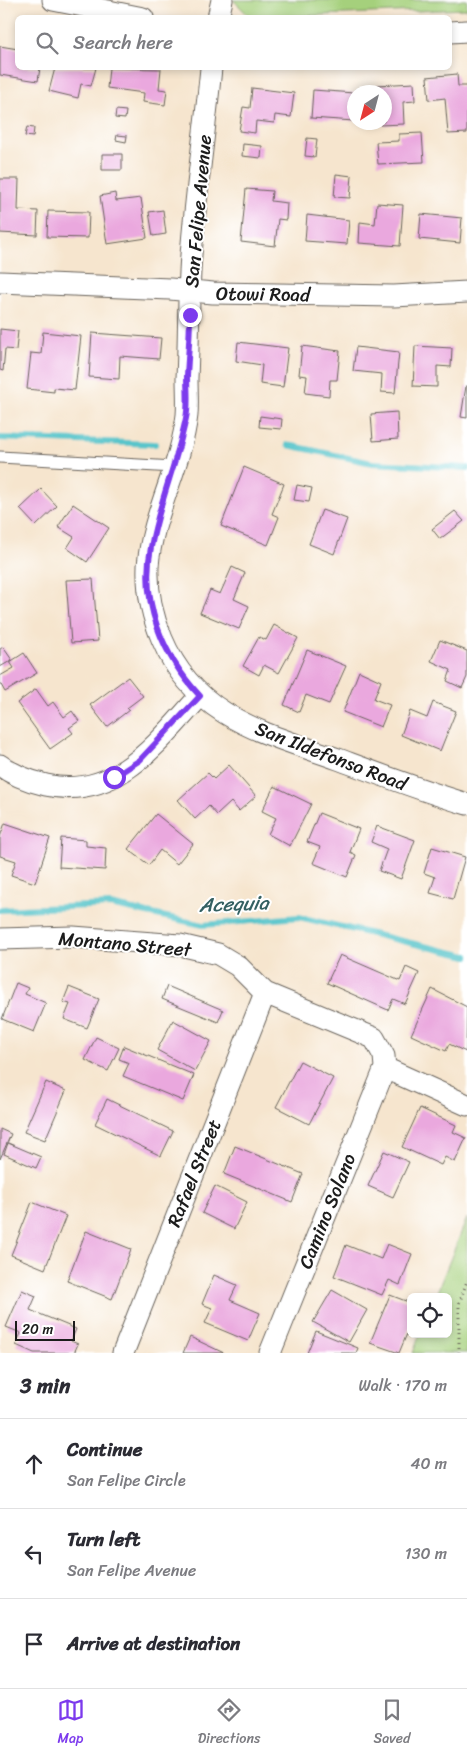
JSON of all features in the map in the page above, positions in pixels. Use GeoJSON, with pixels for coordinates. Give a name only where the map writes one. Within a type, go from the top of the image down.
{"type":"FeatureCollection","features":[{"type":"Feature","properties":{"kind":"street"},"geometry":{"type":"LineString","coordinates":[[53,0],[129,15]]}},
{"type":"Feature","properties":{"kind":"street"},"geometry":{"type":"LineString","coordinates":[[219,15],[222,0]]}},
{"type":"Feature","properties":{"kind":"street"},"geometry":{"type":"LineString","coordinates":[[452,32],[467,31]]}},
{"type":"Feature","properties":{"kind":"street","name":"San Felipe Avenue"},"geometry":{"type":"LineString","coordinates":[[200,696],[188,683],[166,649],[157,629],[149,589],[150,547],[174,467],[187,415],[191,256],[211,70]]}},
{"type":"Feature","properties":{"kind":"street","name":"Otowi Road"},"geometry":{"type":"LineString","coordinates":[[0,282],[213,293],[377,296],[467,292]]}},
{"type":"Feature","properties":{"kind":"street"},"geometry":{"type":"LineString","coordinates":[[0,765],[19,776],[52,786],[84,787],[100,783],[127,770],[140,760],[200,696]]}},
{"type":"Feature","properties":{"kind":"street","name":"San Ildefonso Road"},"geometry":{"type":"LineString","coordinates":[[200,696],[251,727],[414,788],[467,804]]}},
{"type":"Feature","properties":{"kind":"street","name":"Montano Street"},"geometry":{"type":"LineString","coordinates":[[0,939],[73,937],[180,945],[218,954],[238,966],[265,993]]}},
{"type":"Feature","properties":{"kind":"street"},"geometry":{"type":"LineString","coordinates":[[265,993],[374,1038],[384,1056],[385,1068],[467,1105]]}},
{"type":"Feature","properties":{"kind":"street","name":"Rafael Street"},"geometry":{"type":"LineString","coordinates":[[123,1353],[265,993]]}},
{"type":"Feature","properties":{"kind":"street","name":"Camino Solano"},"geometry":{"type":"LineString","coordinates":[[270,1353],[385,1068]]}},
{"type":"Feature","properties":{"kind":"lane"},"geometry":{"type":"LineString","coordinates":[[0,458],[174,467]]}},
{"type":"Feature","properties":{"kind":"path"},"geometry":{"type":"LineString","coordinates":[[459,1353],[459,1304],[467,1281]]}},
{"type":"Feature","properties":{"kind":"green space"},"geometry":{"type":"Polygon","coordinates":[[[233,0],[467,0],[467,9],[323,15],[248,15],[233,0]]]}},
{"type":"Feature","properties":{"kind":"green space"},"geometry":{"type":"Polygon","coordinates":[[[467,1218],[467,1353],[413,1353],[419,1338],[452,1338],[452,1293],[437,1293],[467,1218]]]}},
{"type":"Feature","properties":{"kind":"building"},"geometry":{"type":"Polygon","coordinates":[[[0,46],[15,48],[15,70],[40,70],[38,81],[0,75],[0,46]]]}},
{"type":"Feature","properties":{"kind":"building"},"geometry":{"type":"Polygon","coordinates":[[[54,70],[95,70],[91,86],[81,84],[78,98],[49,91],[54,70]]]}},
{"type":"Feature","properties":{"kind":"building"},"geometry":{"type":"Polygon","coordinates":[[[109,70],[161,70],[159,89],[167,90],[165,105],[143,102],[144,93],[107,88],[109,70]]]}},
{"type":"Feature","properties":{"kind":"building"},"geometry":{"type":"Polygon","coordinates":[[[457,74],[458,86],[467,86],[467,133],[448,134],[445,98],[429,100],[427,77],[457,74]]]}},
{"type":"Feature","properties":{"kind":"building"},"geometry":{"type":"Polygon","coordinates":[[[414,83],[415,101],[403,102],[404,124],[392,124],[392,85],[377,85],[414,83]]]}},
{"type":"Feature","properties":{"kind":"building"},"geometry":{"type":"Polygon","coordinates":[[[252,88],[294,93],[291,117],[275,115],[274,123],[256,121],[255,133],[239,131],[243,107],[250,108],[252,88]]]}},
{"type":"Feature","properties":{"kind":"building"},"geometry":{"type":"Polygon","coordinates":[[[313,90],[347,92],[347,121],[311,118],[313,90]]]}},
{"type":"Feature","properties":{"kind":"building"},"geometry":{"type":"Polygon","coordinates":[[[116,110],[126,111],[125,119],[115,118],[116,110]]]}},
{"type":"Feature","properties":{"kind":"building"},"geometry":{"type":"Polygon","coordinates":[[[27,127],[34,128],[33,137],[25,136],[27,127]]]}},
{"type":"Feature","properties":{"kind":"building"},"geometry":{"type":"Polygon","coordinates":[[[422,133],[424,162],[378,164],[376,142],[399,141],[399,134],[422,133]]]}},
{"type":"Feature","properties":{"kind":"building"},"geometry":{"type":"Polygon","coordinates":[[[117,135],[127,136],[126,142],[116,140],[117,135]]]}},
{"type":"Feature","properties":{"kind":"building"},"geometry":{"type":"Polygon","coordinates":[[[307,138],[317,139],[315,157],[305,156],[307,138]]]}},
{"type":"Feature","properties":{"kind":"building"},"geometry":{"type":"Polygon","coordinates":[[[243,144],[262,146],[261,158],[242,156],[243,144]]]}},
{"type":"Feature","properties":{"kind":"building"},"geometry":{"type":"Polygon","coordinates":[[[102,154],[122,154],[122,170],[102,170],[102,154]]]}},
{"type":"Feature","properties":{"kind":"building"},"geometry":{"type":"Polygon","coordinates":[[[336,174],[352,176],[350,198],[334,197],[336,174]]]}},
{"type":"Feature","properties":{"kind":"building"},"geometry":{"type":"Polygon","coordinates":[[[0,179],[19,179],[18,210],[38,211],[37,235],[0,233],[0,179]]]}},
{"type":"Feature","properties":{"kind":"building"},"geometry":{"type":"Polygon","coordinates":[[[246,189],[272,191],[271,201],[287,203],[286,220],[278,219],[275,246],[241,242],[246,189]]]}},
{"type":"Feature","properties":{"kind":"building"},"geometry":{"type":"Polygon","coordinates":[[[115,193],[116,201],[141,198],[147,238],[107,244],[100,196],[115,193]]]}},
{"type":"Feature","properties":{"kind":"building"},"geometry":{"type":"Polygon","coordinates":[[[377,203],[403,205],[400,246],[359,243],[360,222],[375,224],[377,203]]]}},
{"type":"Feature","properties":{"kind":"building"},"geometry":{"type":"Polygon","coordinates":[[[163,210],[166,234],[153,236],[149,212],[163,210]]]}},
{"type":"Feature","properties":{"kind":"building"},"geometry":{"type":"Polygon","coordinates":[[[48,211],[89,212],[88,238],[47,237],[48,211]]]}},
{"type":"Feature","properties":{"kind":"building"},"geometry":{"type":"Polygon","coordinates":[[[421,214],[462,218],[460,243],[419,239],[421,214]]]}},
{"type":"Feature","properties":{"kind":"building"},"geometry":{"type":"Polygon","coordinates":[[[307,215],[349,220],[347,244],[305,241],[307,215]]]}},
{"type":"Feature","properties":{"kind":"building"},"geometry":{"type":"Polygon","coordinates":[[[0,329],[18,331],[16,350],[5,349],[3,371],[0,370],[0,329]]]}},
{"type":"Feature","properties":{"kind":"building"},"geometry":{"type":"Polygon","coordinates":[[[43,332],[81,336],[75,390],[54,388],[54,392],[27,389],[31,353],[41,354],[43,332]]]}},
{"type":"Feature","properties":{"kind":"building"},"geometry":{"type":"Polygon","coordinates":[[[92,333],[161,338],[159,359],[120,356],[119,379],[89,377],[92,333]]]}},
{"type":"Feature","properties":{"kind":"building"},"geometry":{"type":"Polygon","coordinates":[[[238,342],[288,348],[283,387],[260,384],[262,365],[236,361],[238,342]]]}},
{"type":"Feature","properties":{"kind":"building"},"geometry":{"type":"Polygon","coordinates":[[[302,346],[340,351],[337,380],[330,380],[329,396],[305,393],[307,376],[299,375],[302,346]]]}},
{"type":"Feature","properties":{"kind":"building"},"geometry":{"type":"Polygon","coordinates":[[[415,346],[452,348],[451,367],[437,366],[437,387],[413,386],[415,346]]]}},
{"type":"Feature","properties":{"kind":"building"},"geometry":{"type":"Polygon","coordinates":[[[356,347],[399,352],[395,393],[381,392],[382,374],[353,371],[356,347]]]}},
{"type":"Feature","properties":{"kind":"building"},"geometry":{"type":"Polygon","coordinates":[[[467,386],[467,418],[461,417],[467,386]]]}},
{"type":"Feature","properties":{"kind":"building"},"geometry":{"type":"Polygon","coordinates":[[[397,412],[398,439],[373,441],[371,414],[397,412]]]}},
{"type":"Feature","properties":{"kind":"building"},"geometry":{"type":"Polygon","coordinates":[[[260,416],[282,419],[281,429],[259,427],[260,416]]]}},
{"type":"Feature","properties":{"kind":"building"},"geometry":{"type":"Polygon","coordinates":[[[244,467],[284,484],[272,514],[279,517],[268,545],[221,526],[244,467]]]}},
{"type":"Feature","properties":{"kind":"building"},"geometry":{"type":"Polygon","coordinates":[[[297,485],[312,488],[309,502],[294,500],[297,485]]]}},
{"type":"Feature","properties":{"kind":"building"},"geometry":{"type":"Polygon","coordinates":[[[41,489],[57,506],[36,526],[20,509],[41,489]]]}},
{"type":"Feature","properties":{"kind":"building"},"geometry":{"type":"Polygon","coordinates":[[[73,504],[109,528],[87,562],[67,548],[74,537],[58,527],[73,504]]]}},
{"type":"Feature","properties":{"kind":"building"},"geometry":{"type":"Polygon","coordinates":[[[322,510],[347,519],[334,554],[309,544],[322,510]]]}},
{"type":"Feature","properties":{"kind":"building"},"geometry":{"type":"Polygon","coordinates":[[[455,511],[464,521],[440,539],[432,529],[455,511]]]}},
{"type":"Feature","properties":{"kind":"building"},"geometry":{"type":"Polygon","coordinates":[[[232,567],[245,573],[234,599],[249,606],[239,629],[200,613],[210,590],[220,594],[232,567]]]}},
{"type":"Feature","properties":{"kind":"building"},"geometry":{"type":"Polygon","coordinates":[[[93,579],[98,641],[71,643],[66,580],[93,579]]]}},
{"type":"Feature","properties":{"kind":"building"},"geometry":{"type":"Polygon","coordinates":[[[274,625],[298,638],[279,673],[264,665],[259,675],[243,666],[259,637],[266,640],[274,625]]]}},
{"type":"Feature","properties":{"kind":"building"},"geometry":{"type":"Polygon","coordinates":[[[440,640],[467,651],[467,677],[462,688],[447,681],[451,670],[431,661],[440,640]]]}},
{"type":"Feature","properties":{"kind":"building"},"geometry":{"type":"Polygon","coordinates":[[[3,647],[12,660],[0,667],[0,649],[3,647]]]}},
{"type":"Feature","properties":{"kind":"building"},"geometry":{"type":"Polygon","coordinates":[[[307,650],[346,666],[329,704],[306,695],[299,712],[284,705],[307,650]]]}},
{"type":"Feature","properties":{"kind":"building"},"geometry":{"type":"Polygon","coordinates":[[[24,653],[37,673],[5,692],[0,683],[0,676],[14,668],[10,662],[24,653]]]}},
{"type":"Feature","properties":{"kind":"building"},"geometry":{"type":"Polygon","coordinates":[[[359,671],[381,681],[374,699],[390,705],[381,727],[343,712],[359,671]]]}},
{"type":"Feature","properties":{"kind":"building"},"geometry":{"type":"Polygon","coordinates":[[[128,677],[143,696],[107,727],[90,705],[128,677]]]}},
{"type":"Feature","properties":{"kind":"building"},"geometry":{"type":"Polygon","coordinates":[[[36,689],[48,706],[53,702],[64,717],[72,711],[79,721],[69,728],[73,733],[50,749],[17,703],[36,689]]]}},
{"type":"Feature","properties":{"kind":"building"},"geometry":{"type":"Polygon","coordinates":[[[433,702],[456,711],[440,751],[401,735],[410,711],[427,718],[433,702]]]}},
{"type":"Feature","properties":{"kind":"building"},"geometry":{"type":"Polygon","coordinates":[[[229,765],[256,796],[239,811],[231,802],[217,815],[209,806],[195,819],[178,800],[208,773],[214,779],[229,765]]]}},
{"type":"Feature","properties":{"kind":"building"},"geometry":{"type":"Polygon","coordinates":[[[274,786],[311,804],[290,846],[268,834],[276,818],[262,811],[274,786]]]}},
{"type":"Feature","properties":{"kind":"building"},"geometry":{"type":"Polygon","coordinates":[[[319,813],[359,829],[350,852],[356,855],[347,877],[313,863],[320,847],[307,842],[319,813]]]}},
{"type":"Feature","properties":{"kind":"building"},"geometry":{"type":"Polygon","coordinates":[[[156,814],[193,844],[177,864],[160,850],[149,865],[128,849],[156,814]]]}},
{"type":"Feature","properties":{"kind":"building"},"geometry":{"type":"Polygon","coordinates":[[[5,823],[50,838],[35,883],[11,875],[16,861],[0,856],[0,837],[5,823]]]}},
{"type":"Feature","properties":{"kind":"building"},"geometry":{"type":"Polygon","coordinates":[[[377,826],[415,840],[401,879],[379,871],[387,849],[371,842],[377,826]]]}},
{"type":"Feature","properties":{"kind":"building"},"geometry":{"type":"Polygon","coordinates":[[[61,838],[86,840],[86,846],[106,848],[105,870],[59,867],[61,838]]]}},
{"type":"Feature","properties":{"kind":"building"},"geometry":{"type":"Polygon","coordinates":[[[432,847],[465,857],[453,899],[430,893],[435,877],[424,873],[432,847]]]}},
{"type":"Feature","properties":{"kind":"building"},"geometry":{"type":"Polygon","coordinates":[[[340,955],[400,981],[406,967],[419,973],[405,1004],[393,999],[388,1010],[327,983],[340,955]]]}},
{"type":"Feature","properties":{"kind":"building"},"geometry":{"type":"Polygon","coordinates":[[[16,983],[28,988],[25,994],[46,1003],[34,1032],[2,1019],[16,983]]]}},
{"type":"Feature","properties":{"kind":"building"},"geometry":{"type":"Polygon","coordinates":[[[167,986],[223,1010],[218,1022],[162,999],[167,986]]]}},
{"type":"Feature","properties":{"kind":"building"},"geometry":{"type":"Polygon","coordinates":[[[69,987],[99,999],[87,1028],[64,1019],[70,1004],[63,1002],[69,987]]]}},
{"type":"Feature","properties":{"kind":"building"},"geometry":{"type":"Polygon","coordinates":[[[432,989],[467,1007],[466,1052],[449,1044],[446,1051],[411,1035],[432,989]]]}},
{"type":"Feature","properties":{"kind":"building"},"geometry":{"type":"Polygon","coordinates":[[[173,1020],[211,1041],[195,1071],[157,1050],[173,1020]]]}},
{"type":"Feature","properties":{"kind":"building"},"geometry":{"type":"Polygon","coordinates":[[[96,1037],[119,1048],[108,1071],[85,1060],[96,1037]]]}},
{"type":"Feature","properties":{"kind":"building"},"geometry":{"type":"Polygon","coordinates":[[[124,1046],[194,1075],[183,1101],[123,1076],[129,1063],[119,1059],[124,1046]]]}},
{"type":"Feature","properties":{"kind":"building"},"geometry":{"type":"Polygon","coordinates":[[[300,1061],[333,1078],[309,1124],[276,1107],[300,1061]]]}},
{"type":"Feature","properties":{"kind":"building"},"geometry":{"type":"Polygon","coordinates":[[[46,1082],[66,1091],[45,1140],[24,1132],[46,1082]]]}},
{"type":"Feature","properties":{"kind":"building"},"geometry":{"type":"Polygon","coordinates":[[[107,1099],[173,1131],[161,1156],[95,1124],[107,1099]]]}},
{"type":"Feature","properties":{"kind":"building"},"geometry":{"type":"Polygon","coordinates":[[[420,1108],[456,1125],[453,1132],[466,1138],[455,1162],[445,1157],[441,1165],[402,1147],[420,1108]]]}},
{"type":"Feature","properties":{"kind":"building"},"geometry":{"type":"Polygon","coordinates":[[[0,1129],[11,1134],[0,1159],[0,1129]]]}},
{"type":"Feature","properties":{"kind":"building"},"geometry":{"type":"Polygon","coordinates":[[[8,1143],[41,1157],[36,1168],[4,1154],[8,1143]]]}},
{"type":"Feature","properties":{"kind":"building"},"geometry":{"type":"Polygon","coordinates":[[[235,1146],[303,1174],[292,1202],[224,1174],[235,1146]]]}},
{"type":"Feature","properties":{"kind":"building"},"geometry":{"type":"Polygon","coordinates":[[[384,1151],[409,1162],[393,1197],[368,1186],[384,1151]]]}},
{"type":"Feature","properties":{"kind":"building"},"geometry":{"type":"Polygon","coordinates":[[[215,1186],[247,1202],[234,1229],[202,1213],[215,1186]]]}},
{"type":"Feature","properties":{"kind":"building"},"geometry":{"type":"Polygon","coordinates":[[[32,1202],[66,1216],[45,1269],[11,1255],[32,1202]]]}},
{"type":"Feature","properties":{"kind":"building"},"geometry":{"type":"Polygon","coordinates":[[[86,1231],[131,1249],[112,1299],[67,1281],[86,1231]]]}},
{"type":"Feature","properties":{"kind":"building"},"geometry":{"type":"Polygon","coordinates":[[[387,1244],[412,1254],[400,1285],[389,1280],[382,1295],[334,1276],[346,1245],[381,1259],[387,1244]]]}},
{"type":"Feature","properties":{"kind":"building"},"geometry":{"type":"Polygon","coordinates":[[[214,1275],[237,1285],[230,1300],[260,1313],[248,1341],[205,1323],[212,1308],[202,1304],[214,1275]]]}},
{"type":"Feature","properties":{"kind":"building"},"geometry":{"type":"Polygon","coordinates":[[[22,1290],[36,1296],[30,1310],[76,1329],[71,1341],[78,1344],[74,1353],[34,1353],[16,1345],[21,1333],[6,1327],[22,1290]]]}},
{"type":"Feature","properties":{"kind":"building"},"geometry":{"type":"Polygon","coordinates":[[[332,1290],[367,1310],[349,1342],[313,1322],[332,1290]]]}},
{"type":"Feature","properties":{"kind":"building"},"geometry":{"type":"Polygon","coordinates":[[[390,1295],[407,1301],[407,1334],[399,1353],[370,1343],[390,1295]]]}},
{"type":"Feature","properties":{"kind":"building"},"geometry":{"type":"Polygon","coordinates":[[[316,1331],[358,1348],[356,1353],[307,1353],[316,1331]]]}},
{"type":"Feature","properties":{"kind":"building"},"geometry":{"type":"Polygon","coordinates":[[[190,1337],[224,1353],[183,1353],[190,1337]]]}},
{"type":"Feature","properties":{"kind":"waterway"},"geometry":{"type":"LineString","coordinates":[[0,438],[155,444]]}},
{"type":"Feature","properties":{"kind":"waterway"},"geometry":{"type":"LineString","coordinates":[[288,445],[372,463],[467,468]]}},
{"type":"Feature","properties":{"kind":"waterway","name":"Acequia"},"geometry":{"type":"LineString","coordinates":[[0,910],[110,905],[203,925],[299,917],[467,956]]}},
{"type":"Feature","properties":{"kind":"route"},"geometry":{"type":"LineString","coordinates":[[114,777],[140,760],[200,696],[176,666],[157,629],[149,589],[148,568],[150,547],[155,527],[178,456],[187,415],[190,315]]}}]}
